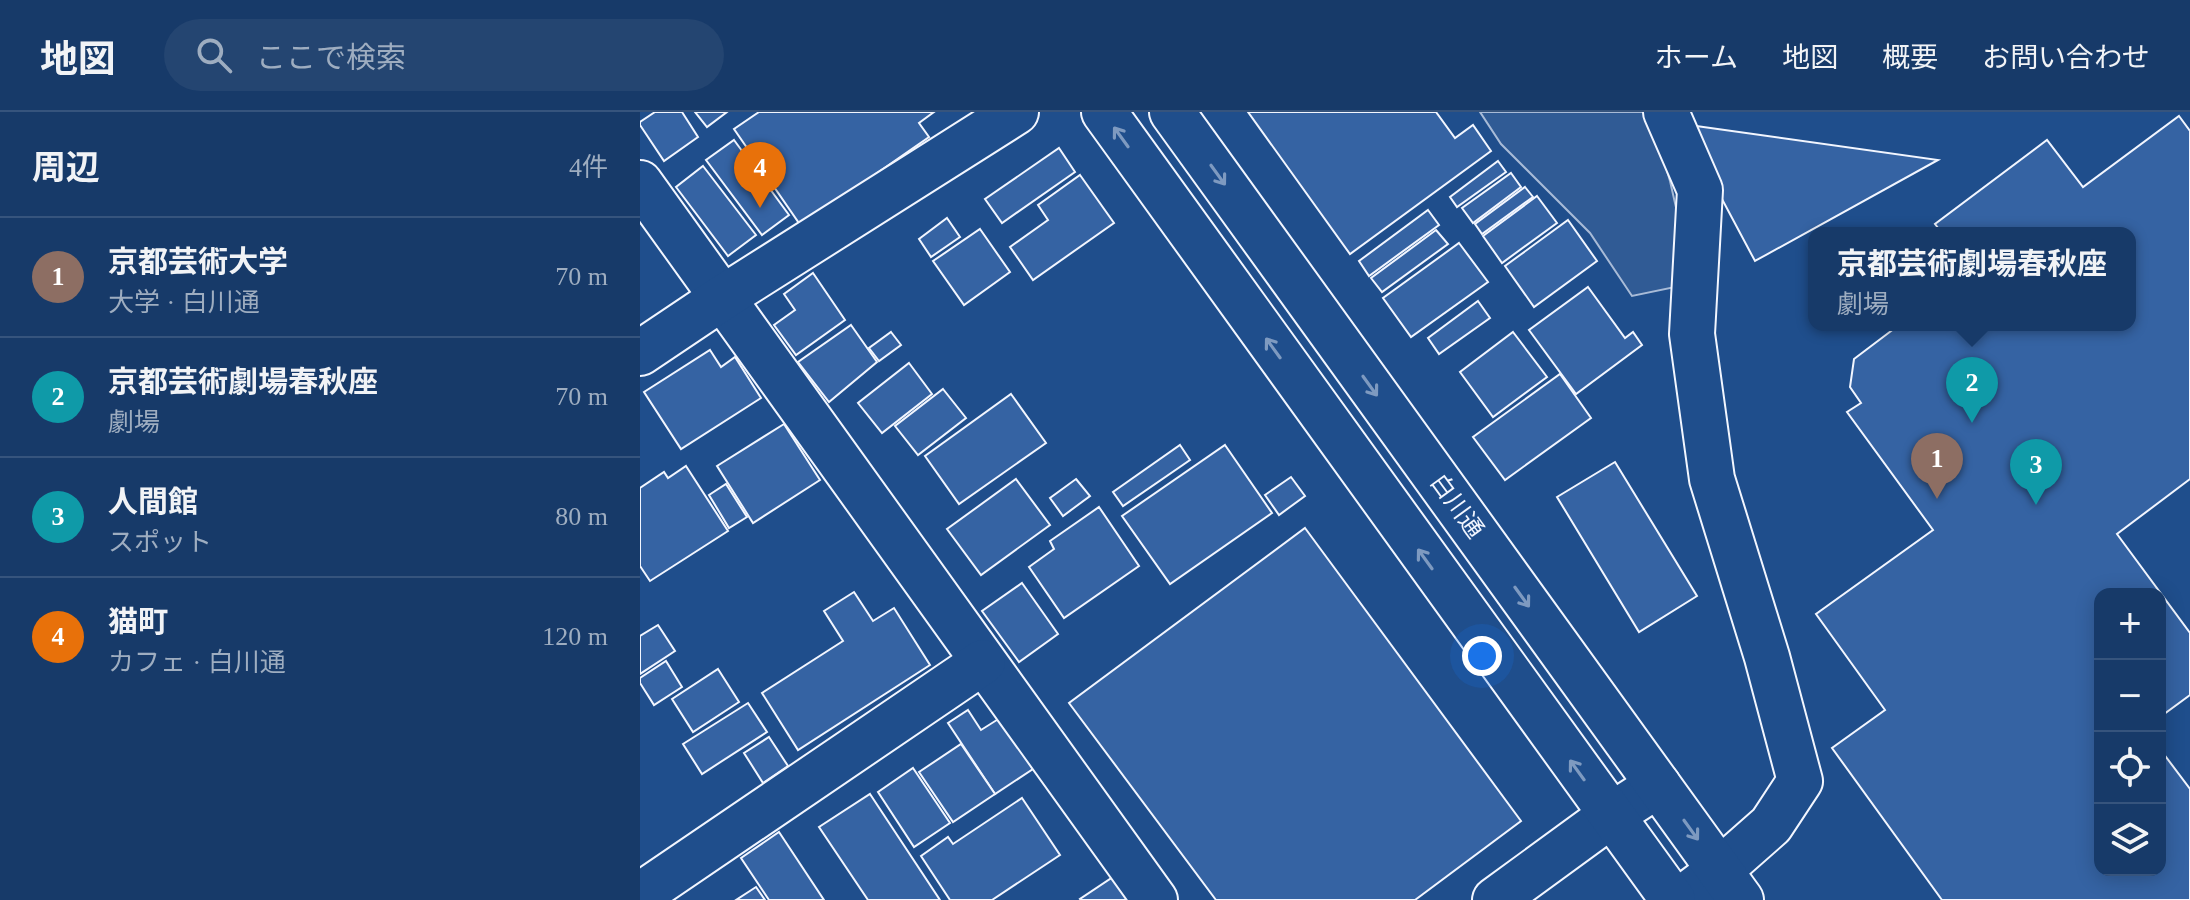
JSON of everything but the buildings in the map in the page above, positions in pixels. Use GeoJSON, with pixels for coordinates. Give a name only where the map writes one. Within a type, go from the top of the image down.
{"type":"FeatureCollection","features":[{"type":"Feature","properties":{"kind":"street"},"geometry":{"type":"LineString","coordinates":[[640,353],[1016,112]]}},
{"type":"Feature","properties":{"kind":"street"},"geometry":{"type":"LineString","coordinates":[[1104,112],[1673,900]]}},
{"type":"Feature","properties":{"kind":"street","name":"白川通"},"geometry":{"type":"LineString","coordinates":[[1172,112],[1731,885]]}},
{"type":"Feature","properties":{"kind":"street"},"geometry":{"type":"LineString","coordinates":[[1666,112],[1700,190],[1692,334],[1712,479],[1767,657],[1800,781],[1731,885],[1680,900]]}},
{"type":"Feature","properties":{"kind":"street"},"geometry":{"type":"LineString","coordinates":[[640,183],[1155,900]]}},
{"type":"Feature","properties":{"kind":"street"},"geometry":{"type":"LineString","coordinates":[[640,895],[983,662]]}},
{"type":"Feature","properties":{"kind":"street"},"geometry":{"type":"LineString","coordinates":[[1495,900],[1658,785]]}},
{"type":"Feature","properties":{"kind":"shaded area"},"geometry":{"type":"Polygon","coordinates":[[[1480,112],[1650,112],[1685,247],[1680,286],[1632,296],[1590,233],[1501,144],[1480,112]]]}},
{"type":"Feature","properties":{"kind":"place","name":"猫町"},"geometry":{"type":"Point","coordinates":[760,208]}},
{"type":"Feature","properties":{"kind":"place","name":"京都芸術劇場春秋座"},"geometry":{"type":"Point","coordinates":[1972,423]}},
{"type":"Feature","properties":{"kind":"place","name":"京都芸術大学"},"geometry":{"type":"Point","coordinates":[1937,499]}},
{"type":"Feature","properties":{"kind":"place","name":"人間館"},"geometry":{"type":"Point","coordinates":[2036,505]}}]}
